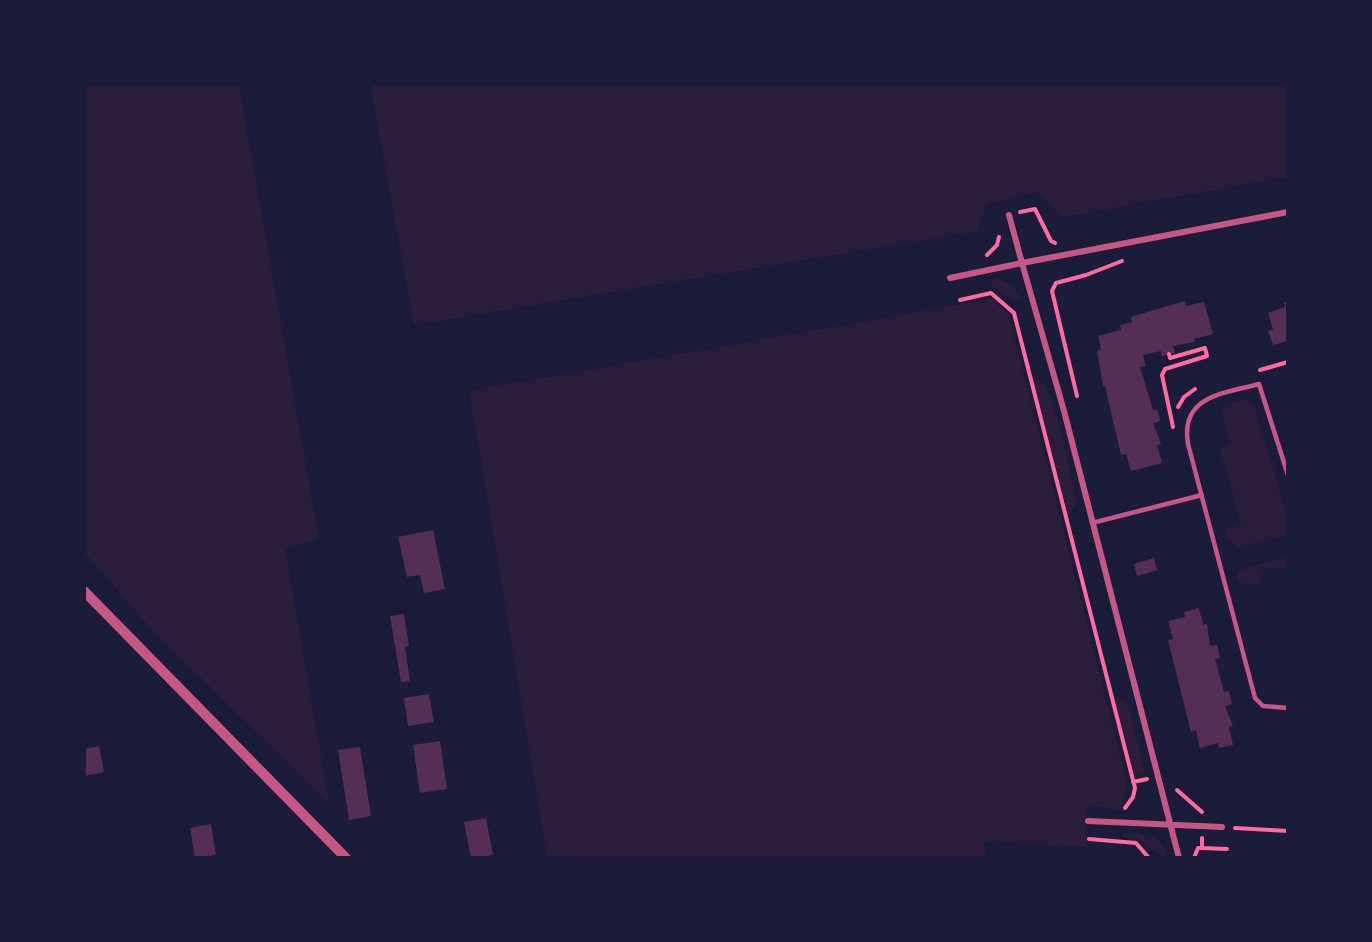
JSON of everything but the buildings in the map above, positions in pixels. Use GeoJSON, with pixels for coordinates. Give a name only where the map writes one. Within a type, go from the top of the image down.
{"type":"FeatureCollection","features":[{"type":"Feature","properties":{"kind":"street"},"geometry":{"type":"LineString","coordinates":[[950,278],[1288,212]]}},
{"type":"Feature","properties":{"kind":"street"},"geometry":{"type":"LineString","coordinates":[[1009,215],[1179,858]]}},
{"type":"Feature","properties":{"kind":"street"},"geometry":{"type":"LineString","coordinates":[[84,591],[346,858]]}},
{"type":"Feature","properties":{"kind":"street"},"geometry":{"type":"LineString","coordinates":[[1088,821],[1222,827]]}},
{"type":"Feature","properties":{"kind":"lane"},"geometry":{"type":"LineString","coordinates":[[1288,475],[1259,384],[1199,403],[1187,420],[1188,444],[1255,698],[1263,706],[1288,708]]}},
{"type":"Feature","properties":{"kind":"lane"},"geometry":{"type":"LineString","coordinates":[[1092,523],[1202,495]]}},
{"type":"Feature","properties":{"kind":"path"},"geometry":{"type":"LineString","coordinates":[[987,294],[978,257],[993,250],[999,239],[997,218],[1035,209],[1051,241],[1065,240]]}},
{"type":"Feature","properties":{"kind":"path"},"geometry":{"type":"LineString","coordinates":[[1077,398],[1052,291],[1056,283],[1086,275],[1109,264],[1128,260]]}},
{"type":"Feature","properties":{"kind":"path"},"geometry":{"type":"LineString","coordinates":[[960,300],[992,294],[1014,313],[1134,788],[1129,804],[1121,810]]}},
{"type":"Feature","properties":{"kind":"path"},"geometry":{"type":"LineString","coordinates":[[1172,366],[1169,356],[1205,348],[1207,356],[1172,366],[1165,369],[1162,375],[1176,436]]}},
{"type":"Feature","properties":{"kind":"path"},"geometry":{"type":"LineString","coordinates":[[1175,787],[1185,799],[1203,811],[1202,848]]}},
{"type":"Feature","properties":{"kind":"path"},"geometry":{"type":"LineString","coordinates":[[1222,827],[1288,831]]}},
{"type":"Feature","properties":{"kind":"path"},"geometry":{"type":"LineString","coordinates":[[1089,838],[1136,843],[1149,858]]}},
{"type":"Feature","properties":{"kind":"path"},"geometry":{"type":"LineString","coordinates":[[1194,858],[1198,848],[1227,849]]}},
{"type":"Feature","properties":{"kind":"shaded area"},"geometry":{"type":"Polygon","coordinates":[[[84,84],[239,84],[319,539],[285,547],[329,803],[154,632],[84,552],[84,84]]]}},
{"type":"Feature","properties":{"kind":"shaded area"},"geometry":{"type":"Polygon","coordinates":[[[370,84],[1288,84],[1288,177],[1063,217],[1037,191],[986,205],[977,231],[414,325],[370,84]]]}},
{"type":"Feature","properties":{"kind":"shaded area"},"geometry":{"type":"Polygon","coordinates":[[[999,279],[1012,285],[1021,299],[1014,301],[992,286],[991,280],[999,279]]]}},
{"type":"Feature","properties":{"kind":"shaded area"},"geometry":{"type":"Polygon","coordinates":[[[991,299],[1009,315],[1127,783],[1121,810],[1087,805],[1087,847],[984,841],[986,858],[547,858],[469,391],[991,299]]]}},
{"type":"Feature","properties":{"kind":"shaded area"},"geometry":{"type":"Polygon","coordinates":[[[1033,380],[1040,381],[1045,386],[1059,423],[1077,501],[1069,516],[1033,380]]]}},
{"type":"Feature","properties":{"kind":"shaded area"},"geometry":{"type":"Polygon","coordinates":[[[1245,399],[1253,402],[1288,518],[1288,534],[1239,547],[1229,541],[1224,529],[1241,525],[1220,449],[1230,445],[1220,407],[1245,399]]]}},
{"type":"Feature","properties":{"kind":"shaded area"},"geometry":{"type":"Polygon","coordinates":[[[1288,556],[1288,569],[1261,567],[1260,584],[1241,583],[1236,579],[1239,570],[1288,556]]]}},
{"type":"Feature","properties":{"kind":"shaded area"},"geometry":{"type":"Polygon","coordinates":[[[1114,694],[1128,704],[1145,772],[1134,775],[1114,694]]]}},
{"type":"Feature","properties":{"kind":"shaded area"},"geometry":{"type":"Polygon","coordinates":[[[1123,833],[1145,835],[1157,839],[1167,858],[1162,858],[1138,838],[1123,837],[1123,833]]]}}]}
